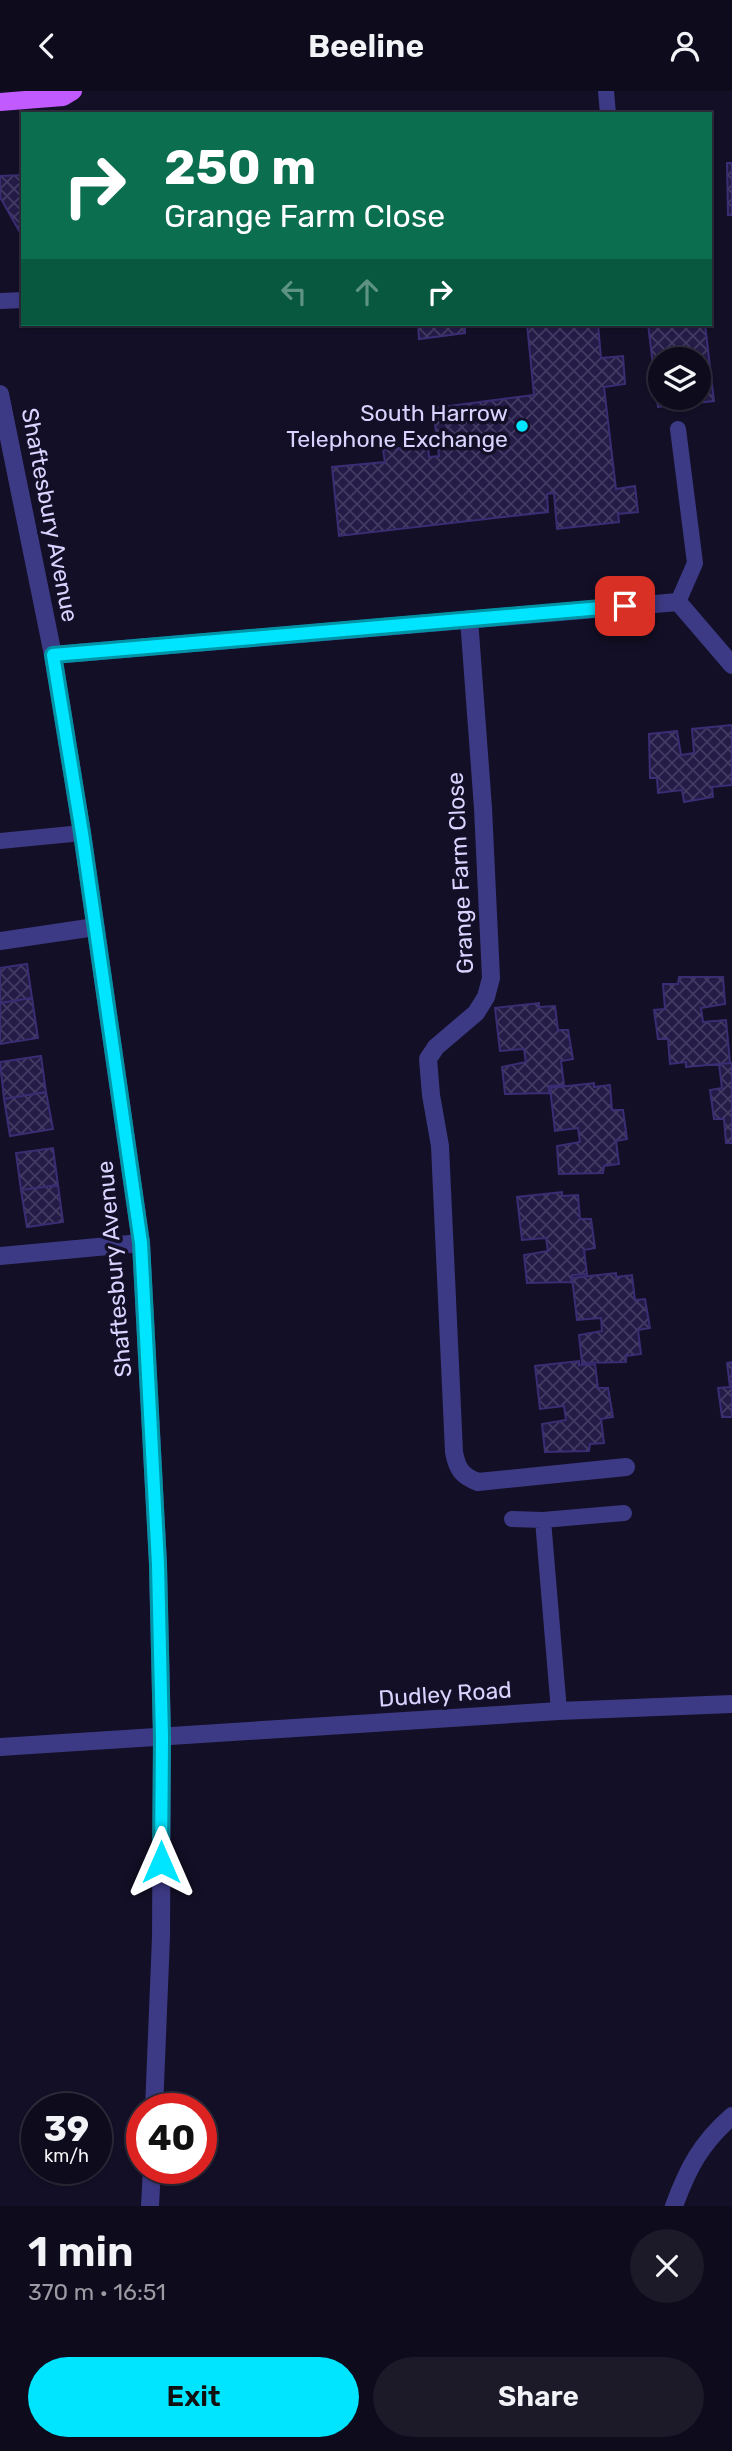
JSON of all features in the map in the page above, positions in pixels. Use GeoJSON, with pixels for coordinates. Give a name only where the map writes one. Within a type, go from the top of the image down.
{"type":"FeatureCollection","features":[{"type":"Feature","properties":{"kind":"main road"},"geometry":{"type":"LineString","coordinates":[[0,102],[63,97],[74,91]]}},
{"type":"Feature","properties":{"kind":"street","name":"Shaftesbury Avenue"},"geometry":{"type":"LineString","coordinates":[[0,394],[53,655],[82,833],[141,1243],[158,1564],[162,1738],[161,1937],[155,2093]]}},
{"type":"Feature","properties":{"kind":"street"},"geometry":{"type":"LineString","coordinates":[[53,655],[678,602],[732,665]]}},
{"type":"Feature","properties":{"kind":"street","name":"Grange Farm Close"},"geometry":{"type":"LineString","coordinates":[[469,619],[483,808],[491,978],[486,997],[476,1013],[436,1047],[428,1059],[430,1095],[440,1146],[454,1452],[457,1467],[466,1477],[478,1482],[626,1467]]}},
{"type":"Feature","properties":{"kind":"street"},"geometry":{"type":"LineString","coordinates":[[0,941],[95,927]]}},
{"type":"Feature","properties":{"kind":"street"},"geometry":{"type":"LineString","coordinates":[[0,1256],[141,1243]]}},
{"type":"Feature","properties":{"kind":"street","name":"Dudley Road"},"geometry":{"type":"LineString","coordinates":[[0,1747],[559,1711],[732,1704]]}},
{"type":"Feature","properties":{"kind":"street"},"geometry":{"type":"LineString","coordinates":[[674,2206],[686,2173],[697,2154],[719,2127],[732,2116]]}},
{"type":"Feature","properties":{"kind":"street"},"geometry":{"type":"LineString","coordinates":[[150,2206],[151,2184]]}},
{"type":"Feature","properties":{"kind":"lane"},"geometry":{"type":"LineString","coordinates":[[606,91],[608,112]]}},
{"type":"Feature","properties":{"kind":"lane"},"geometry":{"type":"LineString","coordinates":[[0,301],[21,300]]}},
{"type":"Feature","properties":{"kind":"lane"},"geometry":{"type":"LineString","coordinates":[[678,429],[695,562],[678,602]]}},
{"type":"Feature","properties":{"kind":"lane"},"geometry":{"type":"LineString","coordinates":[[0,841],[82,833]]}},
{"type":"Feature","properties":{"kind":"lane"},"geometry":{"type":"LineString","coordinates":[[512,1519],[543,1520],[624,1513]]}},
{"type":"Feature","properties":{"kind":"lane"},"geometry":{"type":"LineString","coordinates":[[543,1520],[559,1711]]}},
{"type":"Feature","properties":{"kind":"building"},"geometry":{"type":"Polygon","coordinates":[[[727,163],[732,163],[732,215],[728,215],[727,163]]]}},
{"type":"Feature","properties":{"kind":"building"},"geometry":{"type":"Polygon","coordinates":[[[21,175],[21,234],[0,197],[0,176],[21,175]]]}},
{"type":"Feature","properties":{"kind":"building"},"geometry":{"type":"Polygon","coordinates":[[[418,326],[465,326],[465,333],[419,339],[418,326]]]}},
{"type":"Feature","properties":{"kind":"building","name":"South Harrow Telephone Exchange"},"geometry":{"type":"Polygon","coordinates":[[[527,326],[598,326],[601,358],[623,356],[625,384],[604,387],[616,489],[635,486],[638,512],[618,514],[619,522],[557,529],[554,493],[547,494],[548,512],[339,536],[332,467],[385,462],[383,450],[428,445],[429,457],[439,456],[433,408],[534,395],[527,326]]]}},
{"type":"Feature","properties":{"kind":"building"},"geometry":{"type":"Polygon","coordinates":[[[648,326],[705,326],[708,347],[651,347],[648,326]]]}},
{"type":"Feature","properties":{"kind":"building"},"geometry":{"type":"Polygon","coordinates":[[[711,375],[714,401],[711,401],[711,375]]]}},
{"type":"Feature","properties":{"kind":"building"},"geometry":{"type":"Polygon","coordinates":[[[732,725],[732,785],[712,787],[713,797],[684,802],[682,790],[658,793],[657,778],[650,778],[649,734],[677,731],[681,755],[694,753],[692,729],[732,725]]]}},
{"type":"Feature","properties":{"kind":"building"},"geometry":{"type":"Polygon","coordinates":[[[27,964],[32,998],[0,1003],[0,968],[27,964]]]}},
{"type":"Feature","properties":{"kind":"building"},"geometry":{"type":"Polygon","coordinates":[[[679,977],[723,977],[725,1004],[701,1008],[703,1022],[726,1020],[730,1063],[686,1067],[686,1062],[670,1064],[668,1039],[658,1039],[654,1010],[665,1009],[663,984],[678,984],[679,977]]]}},
{"type":"Feature","properties":{"kind":"building"},"geometry":{"type":"Polygon","coordinates":[[[32,998],[38,1038],[0,1044],[0,1003],[32,998]]]}},
{"type":"Feature","properties":{"kind":"building"},"geometry":{"type":"Polygon","coordinates":[[[539,1003],[539,1007],[555,1006],[558,1030],[568,1030],[573,1059],[561,1061],[564,1085],[549,1086],[549,1093],[505,1094],[502,1067],[526,1062],[524,1049],[500,1051],[495,1008],[539,1003]]]}},
{"type":"Feature","properties":{"kind":"building"},"geometry":{"type":"Polygon","coordinates":[[[41,1056],[46,1092],[4,1099],[0,1062],[41,1056]]]}},
{"type":"Feature","properties":{"kind":"building"},"geometry":{"type":"Polygon","coordinates":[[[732,1063],[732,1143],[726,1143],[724,1119],[714,1119],[710,1090],[722,1088],[719,1064],[732,1063]]]}},
{"type":"Feature","properties":{"kind":"building"},"geometry":{"type":"Polygon","coordinates":[[[594,1083],[594,1087],[610,1085],[612,1110],[623,1110],[627,1139],[616,1141],[619,1164],[604,1166],[603,1173],[559,1174],[557,1146],[580,1142],[578,1128],[555,1131],[550,1088],[594,1083]]]}},
{"type":"Feature","properties":{"kind":"building"},"geometry":{"type":"Polygon","coordinates":[[[46,1092],[53,1129],[10,1136],[4,1099],[46,1092]]]}},
{"type":"Feature","properties":{"kind":"building"},"geometry":{"type":"Polygon","coordinates":[[[53,1148],[58,1185],[21,1190],[16,1153],[53,1148]]]}},
{"type":"Feature","properties":{"kind":"building"},"geometry":{"type":"Polygon","coordinates":[[[58,1185],[63,1222],[27,1227],[21,1190],[58,1185]]]}},
{"type":"Feature","properties":{"kind":"building"},"geometry":{"type":"Polygon","coordinates":[[[562,1192],[562,1196],[578,1195],[580,1219],[591,1219],[595,1248],[584,1250],[587,1274],[572,1275],[571,1282],[527,1283],[524,1255],[548,1251],[546,1238],[522,1240],[517,1197],[562,1192]]]}},
{"type":"Feature","properties":{"kind":"building"},"geometry":{"type":"Polygon","coordinates":[[[616,1273],[616,1277],[632,1275],[635,1300],[645,1299],[650,1328],[638,1330],[641,1354],[626,1356],[626,1362],[582,1363],[579,1335],[602,1331],[601,1318],[577,1320],[572,1278],[616,1273]]]}},
{"type":"Feature","properties":{"kind":"building"},"geometry":{"type":"Polygon","coordinates":[[[579,1361],[579,1365],[595,1364],[598,1388],[608,1388],[613,1417],[601,1419],[604,1443],[590,1444],[589,1451],[545,1452],[542,1424],[566,1420],[564,1406],[540,1409],[535,1366],[579,1361]]]}},
{"type":"Feature","properties":{"kind":"building"},"geometry":{"type":"Polygon","coordinates":[[[732,1362],[732,1417],[722,1417],[718,1388],[730,1387],[727,1363],[732,1362]]]}},
{"type":"Feature","properties":{"kind":"place","name":"South Harrow Telephone Exchange"},"geometry":{"type":"Point","coordinates":[522,426]}},
{"type":"Feature","properties":{"kind":"route"},"geometry":{"type":"LineString","coordinates":[[161,1862],[162,1738],[158,1564],[141,1243],[82,833],[53,655],[625,606]]}}]}
